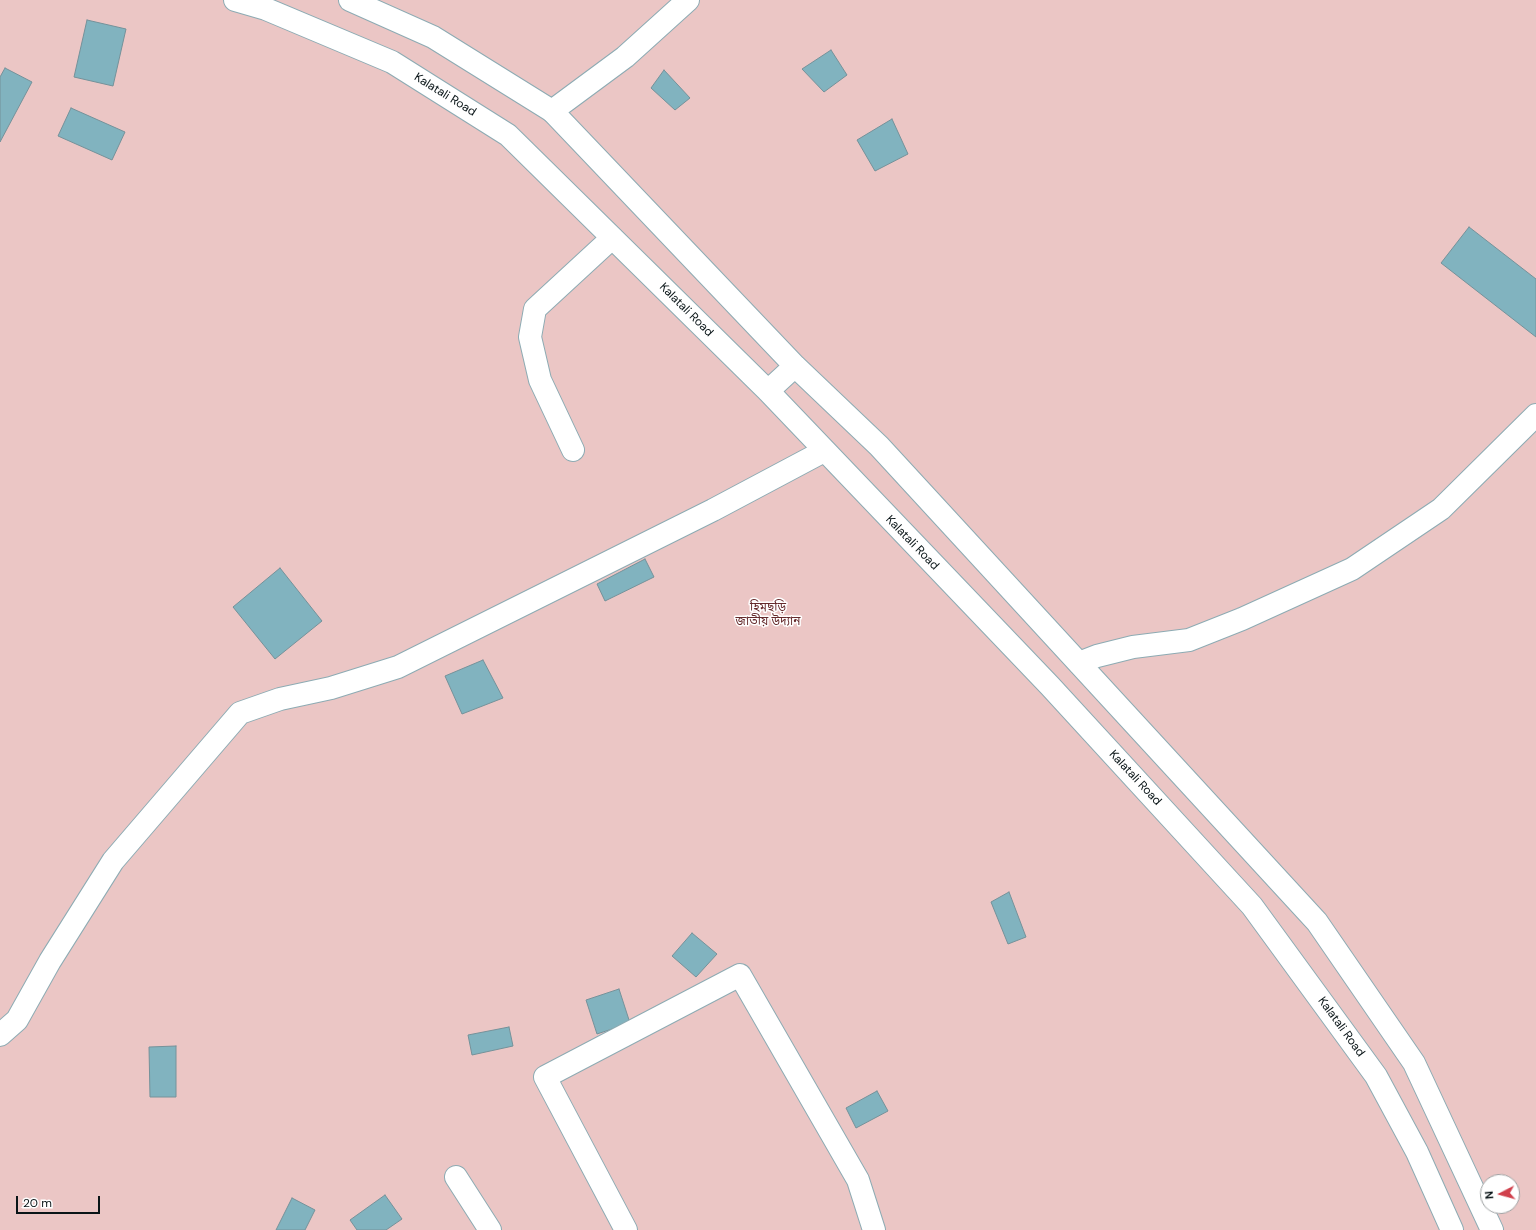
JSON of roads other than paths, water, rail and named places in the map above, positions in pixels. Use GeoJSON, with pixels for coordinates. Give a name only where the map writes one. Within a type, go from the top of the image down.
{"type":"FeatureCollection","features":[{"type":"Feature","properties":{"kind":"main road","name":"Kalatali Road"},"geometry":{"type":"LineString","coordinates":[[235,0],[266,9],[392,62],[508,135],[768,391],[1050,686],[1252,906],[1376,1076],[1417,1152],[1452,1230]]}},
{"type":"Feature","properties":{"kind":"main road"},"geometry":{"type":"LineString","coordinates":[[350,0],[433,37],[552,112],[795,366],[879,446],[1317,922],[1414,1063],[1492,1230]]}},
{"type":"Feature","properties":{"kind":"main road"},"geometry":{"type":"LineString","coordinates":[[552,112],[625,57],[688,0]]}},
{"type":"Feature","properties":{"kind":"main road"},"geometry":{"type":"LineString","coordinates":[[573,450],[540,380],[530,337],[535,309],[612,238]]}},
{"type":"Feature","properties":{"kind":"main road"},"geometry":{"type":"LineString","coordinates":[[768,391],[795,366]]}},
{"type":"Feature","properties":{"kind":"main road"},"geometry":{"type":"LineString","coordinates":[[1079,663],[1097,656],[1132,647],[1189,640],[1242,619],[1352,569],[1441,508],[1536,415]]}},
{"type":"Feature","properties":{"kind":"main road"},"geometry":{"type":"LineString","coordinates":[[0,1035],[17,1020],[50,961],[113,861],[240,713],[280,699],[331,688],[398,667],[706,514],[824,451]]}},
{"type":"Feature","properties":{"kind":"main road"},"geometry":{"type":"LineString","coordinates":[[626,1230],[545,1077],[740,975],[858,1180],[874,1230]]}},
{"type":"Feature","properties":{"kind":"main road"},"geometry":{"type":"LineString","coordinates":[[456,1177],[490,1230]]}},
{"type":"Feature","properties":{"kind":"park label","name":"হিমছড়ি জাতীয় উদ্যান"},"geometry":{"type":"Point","coordinates":[768,615]}}]}
